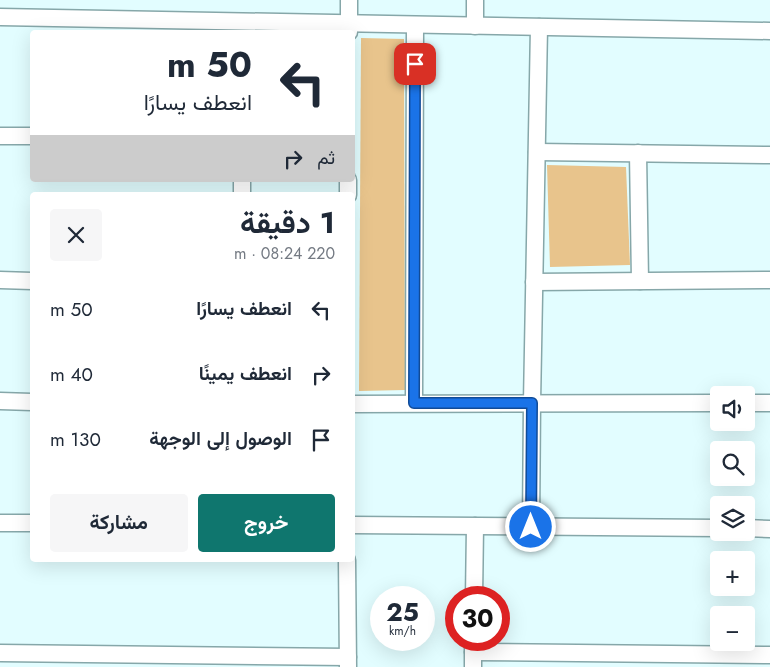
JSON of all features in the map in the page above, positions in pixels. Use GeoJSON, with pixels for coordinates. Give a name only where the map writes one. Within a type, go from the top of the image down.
{"type":"FeatureCollection","features":[{"type":"Feature","properties":{"kind":"street"},"geometry":{"type":"LineString","coordinates":[[349,0],[349,28]]}},
{"type":"Feature","properties":{"kind":"street"},"geometry":{"type":"LineString","coordinates":[[475,26],[476,0]]}},
{"type":"Feature","properties":{"kind":"street"},"geometry":{"type":"LineString","coordinates":[[0,16],[245,27],[349,28],[415,25],[770,31]]}},
{"type":"Feature","properties":{"kind":"street"},"geometry":{"type":"LineString","coordinates":[[414,403],[415,25]]}},
{"type":"Feature","properties":{"kind":"street"},"geometry":{"type":"LineString","coordinates":[[531,527],[539,27]]}},
{"type":"Feature","properties":{"kind":"street"},"geometry":{"type":"LineString","coordinates":[[0,136],[30,136]]}},
{"type":"Feature","properties":{"kind":"street"},"geometry":{"type":"LineString","coordinates":[[537,152],[770,155]]}},
{"type":"Feature","properties":{"kind":"street"},"geometry":{"type":"LineString","coordinates":[[638,153],[640,281]]}},
{"type":"Feature","properties":{"kind":"street"},"geometry":{"type":"LineString","coordinates":[[0,280],[30,281]]}},
{"type":"Feature","properties":{"kind":"street"},"geometry":{"type":"LineString","coordinates":[[534,282],[770,280]]}},
{"type":"Feature","properties":{"kind":"street"},"geometry":{"type":"LineString","coordinates":[[0,401],[30,402]]}},
{"type":"Feature","properties":{"kind":"street"},"geometry":{"type":"LineString","coordinates":[[755,402],[770,402]]}},
{"type":"Feature","properties":{"kind":"street"},"geometry":{"type":"LineString","coordinates":[[355,404],[710,403]]}},
{"type":"Feature","properties":{"kind":"street"},"geometry":{"type":"LineString","coordinates":[[0,523],[30,523]]}},
{"type":"Feature","properties":{"kind":"street"},"geometry":{"type":"LineString","coordinates":[[355,526],[710,528]]}},
{"type":"Feature","properties":{"kind":"street"},"geometry":{"type":"LineString","coordinates":[[474,586],[475,526]]}},
{"type":"Feature","properties":{"kind":"street"},"geometry":{"type":"LineString","coordinates":[[755,528],[770,528]]}},
{"type":"Feature","properties":{"kind":"street"},"geometry":{"type":"LineString","coordinates":[[0,653],[348,662],[347,562]]}},
{"type":"Feature","properties":{"kind":"street"},"geometry":{"type":"LineString","coordinates":[[473,653],[574,660],[708,661],[770,655]]}},
{"type":"Feature","properties":{"kind":"shaded area"},"geometry":{"type":"Polygon","coordinates":[[[361,38],[404,39],[405,390],[359,391],[361,38]]]}},
{"type":"Feature","properties":{"kind":"shaded area"},"geometry":{"type":"Polygon","coordinates":[[[547,165],[626,167],[630,265],[550,267],[547,165]]]}},
{"type":"Feature","properties":{"kind":"route"},"geometry":{"type":"LineString","coordinates":[[415,64],[414,403],[532,403],[531,527]]}}]}
